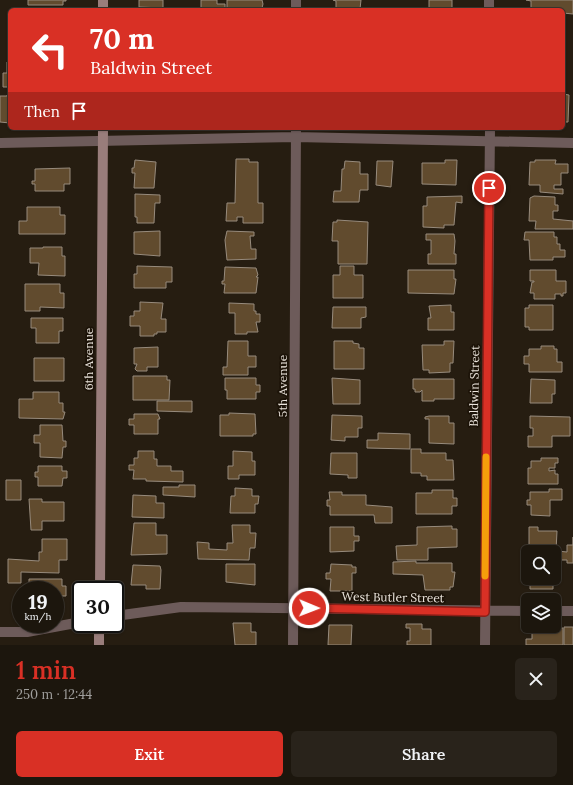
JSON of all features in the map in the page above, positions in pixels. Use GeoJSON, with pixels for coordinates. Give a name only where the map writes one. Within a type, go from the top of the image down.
{"type":"FeatureCollection","features":[{"type":"Feature","properties":{"kind":"street","name":"6th Avenue"},"geometry":{"type":"LineString","coordinates":[[100,581],[102,130]]}},
{"type":"Feature","properties":{"kind":"street","name":"Baldwin Street"},"geometry":{"type":"LineString","coordinates":[[485,645],[490,130]]}},
{"type":"Feature","properties":{"kind":"street"},"geometry":{"type":"LineString","coordinates":[[0,143],[102,142],[296,133],[490,142],[573,143]]}},
{"type":"Feature","properties":{"kind":"street","name":"5th Avenue"},"geometry":{"type":"LineString","coordinates":[[293,645],[296,133]]}},
{"type":"Feature","properties":{"kind":"street","name":"West Butler Street"},"geometry":{"type":"LineString","coordinates":[[124,615],[181,607],[485,612],[521,611]]}},
{"type":"Feature","properties":{"kind":"street"},"geometry":{"type":"LineString","coordinates":[[561,611],[573,611]]}},
{"type":"Feature","properties":{"kind":"street"},"geometry":{"type":"LineString","coordinates":[[0,632],[27,632],[72,624]]}},
{"type":"Feature","properties":{"kind":"street"},"geometry":{"type":"LineString","coordinates":[[99,645],[100,633]]}},
{"type":"Feature","properties":{"kind":"building"},"geometry":{"type":"Polygon","coordinates":[[[28,0],[66,1],[63,1],[63,5],[28,5],[28,0]]]}},
{"type":"Feature","properties":{"kind":"building"},"geometry":{"type":"Polygon","coordinates":[[[139,0],[163,0],[163,8],[139,7],[139,0]]]}},
{"type":"Feature","properties":{"kind":"building"},"geometry":{"type":"Polygon","coordinates":[[[201,0],[217,0],[217,4],[225,4],[225,8],[201,8],[201,0]]]}},
{"type":"Feature","properties":{"kind":"building"},"geometry":{"type":"Polygon","coordinates":[[[227,0],[262,0],[263,4],[262,8],[227,8],[227,0]]]}},
{"type":"Feature","properties":{"kind":"building"},"geometry":{"type":"Polygon","coordinates":[[[333,0],[361,0],[360,8],[336,8],[336,1],[333,0]]]}},
{"type":"Feature","properties":{"kind":"building"},"geometry":{"type":"Polygon","coordinates":[[[429,0],[452,0],[452,8],[429,8],[429,0]]]}},
{"type":"Feature","properties":{"kind":"building"},"geometry":{"type":"Polygon","coordinates":[[[526,0],[573,0],[573,14],[565,13],[565,8],[531,8],[531,1],[526,0]]]}},
{"type":"Feature","properties":{"kind":"building"},"geometry":{"type":"Polygon","coordinates":[[[8,62],[8,87],[3,87],[3,73],[7,73],[8,62]]]}},
{"type":"Feature","properties":{"kind":"building"},"geometry":{"type":"Polygon","coordinates":[[[565,94],[569,95],[568,122],[565,122],[565,94]]]}},
{"type":"Feature","properties":{"kind":"building"},"geometry":{"type":"Polygon","coordinates":[[[8,95],[8,123],[0,122],[0,96],[8,95]]]}},
{"type":"Feature","properties":{"kind":"building"},"geometry":{"type":"Polygon","coordinates":[[[236,159],[249,159],[249,162],[258,162],[258,203],[263,203],[263,223],[243,223],[243,217],[237,217],[237,221],[226,221],[227,203],[235,203],[236,159]]]}},
{"type":"Feature","properties":{"kind":"building"},"geometry":{"type":"Polygon","coordinates":[[[135,160],[156,162],[154,188],[134,188],[135,173],[132,173],[132,168],[134,168],[135,160]]]}},
{"type":"Feature","properties":{"kind":"building"},"geometry":{"type":"Polygon","coordinates":[[[445,160],[457,160],[456,185],[422,184],[422,163],[445,163],[445,160]]]}},
{"type":"Feature","properties":{"kind":"building"},"geometry":{"type":"Polygon","coordinates":[[[535,160],[556,160],[555,164],[568,164],[568,173],[561,173],[561,185],[554,185],[554,189],[563,189],[563,194],[540,192],[540,185],[529,185],[530,162],[535,162],[535,160]]]}},
{"type":"Feature","properties":{"kind":"building"},"geometry":{"type":"Polygon","coordinates":[[[345,161],[360,162],[360,174],[368,174],[368,190],[360,190],[359,202],[333,202],[334,191],[341,191],[342,169],[344,169],[345,161]]]}},
{"type":"Feature","properties":{"kind":"building"},"geometry":{"type":"Polygon","coordinates":[[[377,161],[393,161],[391,187],[376,185],[377,161]]]}},
{"type":"Feature","properties":{"kind":"building"},"geometry":{"type":"Polygon","coordinates":[[[70,168],[70,184],[64,184],[64,191],[35,191],[35,184],[32,184],[32,181],[35,181],[35,169],[70,168]]]}},
{"type":"Feature","properties":{"kind":"building"},"geometry":{"type":"Polygon","coordinates":[[[135,194],[160,195],[160,203],[155,203],[154,223],[137,223],[137,217],[135,217],[135,194]]]}},
{"type":"Feature","properties":{"kind":"building"},"geometry":{"type":"Polygon","coordinates":[[[462,196],[462,203],[456,202],[454,225],[444,225],[444,228],[423,227],[423,206],[427,206],[427,197],[462,196]]]}},
{"type":"Feature","properties":{"kind":"building"},"geometry":{"type":"Polygon","coordinates":[[[534,196],[555,197],[555,205],[558,205],[558,211],[553,211],[553,219],[573,221],[573,229],[535,229],[536,221],[529,221],[530,198],[534,196]]]}},
{"type":"Feature","properties":{"kind":"building"},"geometry":{"type":"Polygon","coordinates":[[[27,207],[60,207],[60,215],[65,215],[65,234],[19,234],[19,221],[27,221],[27,207]]]}},
{"type":"Feature","properties":{"kind":"building"},"geometry":{"type":"Polygon","coordinates":[[[337,220],[368,222],[367,264],[338,264],[338,241],[332,241],[333,222],[337,222],[337,220]]]}},
{"type":"Feature","properties":{"kind":"building"},"geometry":{"type":"Polygon","coordinates":[[[160,231],[160,256],[134,254],[134,232],[160,231]]]}},
{"type":"Feature","properties":{"kind":"building"},"geometry":{"type":"Polygon","coordinates":[[[227,231],[254,232],[254,236],[250,236],[251,249],[256,249],[256,259],[227,260],[225,240],[227,231]]]}},
{"type":"Feature","properties":{"kind":"building"},"geometry":{"type":"Polygon","coordinates":[[[525,232],[554,232],[554,237],[557,237],[557,244],[560,244],[560,250],[565,250],[565,257],[553,257],[553,260],[530,260],[529,240],[524,240],[525,232]]]}},
{"type":"Feature","properties":{"kind":"building"},"geometry":{"type":"Polygon","coordinates":[[[426,234],[454,234],[454,254],[456,254],[456,264],[428,264],[428,254],[431,254],[431,240],[426,240],[426,234]]]}},
{"type":"Feature","properties":{"kind":"building"},"geometry":{"type":"Polygon","coordinates":[[[62,247],[62,256],[65,256],[65,276],[38,275],[39,263],[30,263],[30,248],[62,247]]]}},
{"type":"Feature","properties":{"kind":"building"},"geometry":{"type":"Polygon","coordinates":[[[137,266],[172,267],[172,282],[166,282],[166,288],[134,288],[134,274],[137,274],[137,266]]]}},
{"type":"Feature","properties":{"kind":"building"},"geometry":{"type":"Polygon","coordinates":[[[340,266],[354,266],[354,275],[363,275],[363,298],[333,298],[333,275],[340,275],[340,266]]]}},
{"type":"Feature","properties":{"kind":"building"},"geometry":{"type":"Polygon","coordinates":[[[225,267],[256,268],[258,275],[256,277],[258,277],[256,293],[224,293],[225,284],[222,284],[222,281],[224,281],[225,267]]]}},
{"type":"Feature","properties":{"kind":"building"},"geometry":{"type":"Polygon","coordinates":[[[408,270],[454,270],[454,279],[456,279],[454,294],[408,293],[408,270]]]}},
{"type":"Feature","properties":{"kind":"building"},"geometry":{"type":"Polygon","coordinates":[[[530,270],[556,270],[556,281],[566,281],[566,293],[563,293],[563,296],[561,296],[561,294],[555,294],[555,299],[534,299],[534,293],[530,293],[532,282],[534,281],[530,281],[530,270]]]}},
{"type":"Feature","properties":{"kind":"building"},"geometry":{"type":"Polygon","coordinates":[[[25,284],[60,284],[60,293],[64,293],[64,308],[40,307],[40,311],[25,311],[25,284]]]}},
{"type":"Feature","properties":{"kind":"building"},"geometry":{"type":"Polygon","coordinates":[[[140,302],[163,303],[161,319],[166,319],[166,332],[157,332],[154,336],[140,336],[140,326],[130,326],[130,316],[134,316],[134,311],[140,311],[140,302]]]}},
{"type":"Feature","properties":{"kind":"building"},"geometry":{"type":"Polygon","coordinates":[[[229,303],[254,304],[254,311],[256,311],[256,314],[260,314],[260,322],[256,322],[258,332],[235,334],[235,313],[229,313],[229,303]]]}},
{"type":"Feature","properties":{"kind":"building"},"geometry":{"type":"Polygon","coordinates":[[[451,305],[451,312],[454,312],[454,330],[428,330],[428,318],[431,318],[429,306],[451,305]]]}},
{"type":"Feature","properties":{"kind":"building"},"geometry":{"type":"Polygon","coordinates":[[[529,305],[553,305],[553,330],[529,330],[529,327],[525,327],[525,308],[529,308],[529,305]]]}},
{"type":"Feature","properties":{"kind":"building"},"geometry":{"type":"Polygon","coordinates":[[[333,307],[366,307],[366,317],[361,318],[361,328],[332,328],[333,307]]]}},
{"type":"Feature","properties":{"kind":"building"},"geometry":{"type":"Polygon","coordinates":[[[31,318],[63,318],[63,331],[59,331],[59,343],[36,343],[36,328],[31,328],[31,318]]]}},
{"type":"Feature","properties":{"kind":"building"},"geometry":{"type":"Polygon","coordinates":[[[228,341],[248,341],[248,356],[256,356],[256,367],[248,367],[248,375],[223,375],[223,367],[227,367],[228,341]]]}},
{"type":"Feature","properties":{"kind":"building"},"geometry":{"type":"Polygon","coordinates":[[[334,341],[353,341],[353,343],[359,344],[359,348],[364,348],[364,369],[334,369],[334,341]]]}},
{"type":"Feature","properties":{"kind":"building"},"geometry":{"type":"Polygon","coordinates":[[[444,341],[454,341],[453,363],[450,363],[450,372],[429,373],[429,370],[423,370],[422,345],[444,345],[444,341]]]}},
{"type":"Feature","properties":{"kind":"building"},"geometry":{"type":"Polygon","coordinates":[[[541,346],[554,346],[554,349],[557,349],[557,362],[562,362],[562,372],[529,372],[529,364],[524,364],[524,356],[529,356],[529,349],[541,349],[541,346]]]}},
{"type":"Feature","properties":{"kind":"building"},"geometry":{"type":"Polygon","coordinates":[[[158,347],[158,367],[147,367],[147,371],[137,371],[135,369],[137,364],[134,364],[134,348],[158,347]]]}},
{"type":"Feature","properties":{"kind":"building"},"geometry":{"type":"Polygon","coordinates":[[[34,358],[64,358],[64,381],[34,381],[34,358]]]}},
{"type":"Feature","properties":{"kind":"building"},"geometry":{"type":"Polygon","coordinates":[[[133,376],[167,376],[167,380],[170,380],[169,400],[133,400],[133,376]]]}},
{"type":"Feature","properties":{"kind":"building"},"geometry":{"type":"Polygon","coordinates":[[[225,378],[256,378],[256,385],[260,385],[260,392],[256,392],[256,399],[227,399],[225,378]]]}},
{"type":"Feature","properties":{"kind":"building"},"geometry":{"type":"Polygon","coordinates":[[[332,378],[360,380],[360,404],[333,404],[332,378]]]}},
{"type":"Feature","properties":{"kind":"building"},"geometry":{"type":"Polygon","coordinates":[[[413,379],[454,379],[454,399],[434,399],[434,401],[422,401],[422,390],[420,392],[415,392],[415,389],[413,389],[413,379]]]}},
{"type":"Feature","properties":{"kind":"building"},"geometry":{"type":"Polygon","coordinates":[[[531,379],[555,380],[555,394],[552,394],[552,403],[530,403],[531,379]]]}},
{"type":"Feature","properties":{"kind":"building"},"geometry":{"type":"Polygon","coordinates":[[[33,392],[59,392],[59,403],[63,403],[63,412],[65,412],[63,419],[19,418],[19,399],[33,399],[33,392]]]}},
{"type":"Feature","properties":{"kind":"building"},"geometry":{"type":"Polygon","coordinates":[[[157,401],[192,401],[192,412],[157,411],[157,401]]]}},
{"type":"Feature","properties":{"kind":"building"},"geometry":{"type":"Polygon","coordinates":[[[229,413],[255,414],[256,434],[253,434],[253,436],[220,436],[220,415],[229,415],[229,413]]]}},
{"type":"Feature","properties":{"kind":"building"},"geometry":{"type":"Polygon","coordinates":[[[134,414],[158,414],[160,419],[158,419],[158,434],[134,434],[134,425],[129,425],[129,419],[134,419],[134,414]]]}},
{"type":"Feature","properties":{"kind":"building"},"geometry":{"type":"Polygon","coordinates":[[[332,415],[362,416],[362,428],[358,428],[358,437],[345,437],[345,441],[331,440],[332,415]]]}},
{"type":"Feature","properties":{"kind":"building"},"geometry":{"type":"Polygon","coordinates":[[[449,416],[449,423],[454,423],[454,444],[429,443],[429,419],[425,419],[425,417],[449,416]]]}},
{"type":"Feature","properties":{"kind":"building"},"geometry":{"type":"Polygon","coordinates":[[[530,416],[570,417],[570,436],[552,436],[552,447],[528,447],[528,436],[533,436],[533,428],[530,428],[530,416]]]}},
{"type":"Feature","properties":{"kind":"building"},"geometry":{"type":"Polygon","coordinates":[[[40,425],[62,425],[63,441],[66,441],[66,447],[63,447],[62,458],[40,457],[40,443],[34,443],[34,435],[40,435],[40,425]]]}},
{"type":"Feature","properties":{"kind":"building"},"geometry":{"type":"Polygon","coordinates":[[[378,433],[410,434],[410,449],[367,448],[367,440],[378,440],[378,433]]]}},
{"type":"Feature","properties":{"kind":"building"},"geometry":{"type":"Polygon","coordinates":[[[411,449],[421,449],[421,453],[446,453],[446,460],[453,460],[454,480],[427,480],[427,476],[421,476],[421,473],[411,473],[411,449]]]}},
{"type":"Feature","properties":{"kind":"building"},"geometry":{"type":"Polygon","coordinates":[[[138,451],[154,451],[154,459],[157,459],[157,466],[171,466],[171,471],[183,471],[183,482],[146,481],[146,479],[133,479],[134,470],[129,470],[129,465],[134,465],[134,458],[138,458],[138,451]]]}},
{"type":"Feature","properties":{"kind":"building"},"geometry":{"type":"Polygon","coordinates":[[[233,451],[252,452],[252,461],[255,461],[255,475],[239,475],[239,479],[228,479],[228,466],[233,466],[233,451]]]}},
{"type":"Feature","properties":{"kind":"building"},"geometry":{"type":"Polygon","coordinates":[[[331,453],[357,453],[357,478],[348,478],[348,475],[330,474],[331,453]]]}},
{"type":"Feature","properties":{"kind":"building"},"geometry":{"type":"Polygon","coordinates":[[[541,458],[558,458],[558,463],[555,463],[555,468],[549,468],[549,471],[555,470],[555,474],[558,474],[558,484],[528,484],[528,468],[531,468],[531,461],[541,461],[541,458]]]}},
{"type":"Feature","properties":{"kind":"building"},"geometry":{"type":"Polygon","coordinates":[[[38,466],[62,466],[62,471],[67,471],[67,478],[63,478],[62,486],[38,486],[38,477],[35,477],[35,472],[38,472],[38,466]]]}},
{"type":"Feature","properties":{"kind":"building"},"geometry":{"type":"Polygon","coordinates":[[[6,480],[21,480],[21,500],[6,500],[6,480]]]}},
{"type":"Feature","properties":{"kind":"building"},"geometry":{"type":"Polygon","coordinates":[[[179,485],[195,485],[195,497],[163,495],[163,487],[179,487],[179,485]]]}},
{"type":"Feature","properties":{"kind":"building"},"geometry":{"type":"Polygon","coordinates":[[[235,488],[252,489],[252,496],[259,496],[258,504],[255,504],[255,513],[230,513],[231,496],[235,496],[235,488]]]}},
{"type":"Feature","properties":{"kind":"building"},"geometry":{"type":"Polygon","coordinates":[[[549,489],[562,489],[562,500],[550,500],[550,516],[531,515],[531,505],[527,505],[527,500],[530,500],[530,492],[549,492],[549,489]]]}},
{"type":"Feature","properties":{"kind":"building"},"geometry":{"type":"Polygon","coordinates":[[[432,490],[453,490],[453,498],[457,498],[457,506],[452,506],[452,514],[416,514],[416,493],[432,493],[432,490]]]}},
{"type":"Feature","properties":{"kind":"building"},"geometry":{"type":"Polygon","coordinates":[[[329,492],[342,492],[342,495],[366,495],[366,505],[392,507],[392,523],[375,523],[374,515],[330,515],[330,506],[327,506],[327,500],[330,500],[329,492]]]}},
{"type":"Feature","properties":{"kind":"building"},"geometry":{"type":"Polygon","coordinates":[[[133,495],[156,496],[156,503],[164,503],[164,518],[132,517],[133,495]]]}},
{"type":"Feature","properties":{"kind":"building"},"geometry":{"type":"Polygon","coordinates":[[[29,499],[42,499],[42,502],[64,502],[64,521],[42,521],[42,530],[31,530],[29,499]]]}},
{"type":"Feature","properties":{"kind":"building"},"geometry":{"type":"Polygon","coordinates":[[[134,523],[156,523],[156,535],[167,535],[167,554],[131,555],[134,523]]]}},
{"type":"Feature","properties":{"kind":"building"},"geometry":{"type":"Polygon","coordinates":[[[232,525],[250,525],[250,533],[256,533],[255,548],[250,548],[249,560],[198,559],[197,542],[209,543],[209,549],[227,550],[227,543],[233,543],[232,525]]]}},
{"type":"Feature","properties":{"kind":"building"},"geometry":{"type":"Polygon","coordinates":[[[452,526],[452,529],[457,529],[457,547],[428,548],[428,560],[397,560],[396,546],[417,545],[417,527],[452,526]]]}},
{"type":"Feature","properties":{"kind":"building"},"geometry":{"type":"Polygon","coordinates":[[[330,527],[354,527],[354,536],[359,536],[359,541],[354,541],[354,551],[330,552],[330,527]]]}},
{"type":"Feature","properties":{"kind":"building"},"geometry":{"type":"Polygon","coordinates":[[[529,527],[538,527],[538,531],[557,531],[556,545],[529,545],[529,527]]]}},
{"type":"Feature","properties":{"kind":"building"},"geometry":{"type":"Polygon","coordinates":[[[42,539],[67,539],[67,560],[59,560],[59,573],[21,572],[21,581],[12,581],[12,583],[8,583],[8,559],[39,561],[39,552],[42,552],[42,539]]]}},
{"type":"Feature","properties":{"kind":"building"},"geometry":{"type":"Polygon","coordinates":[[[567,545],[573,545],[573,563],[567,563],[567,560],[561,560],[561,551],[567,552],[567,545]]]}},
{"type":"Feature","properties":{"kind":"building"},"geometry":{"type":"Polygon","coordinates":[[[416,561],[416,563],[452,563],[452,572],[455,572],[453,587],[450,587],[450,590],[425,590],[423,575],[393,574],[393,562],[416,561]]]}},
{"type":"Feature","properties":{"kind":"building"},"geometry":{"type":"Polygon","coordinates":[[[226,564],[255,564],[255,585],[226,582],[226,564]]]}},
{"type":"Feature","properties":{"kind":"building"},"geometry":{"type":"Polygon","coordinates":[[[331,564],[352,565],[352,567],[356,567],[356,573],[352,573],[352,591],[330,591],[331,579],[326,579],[326,573],[330,573],[331,564]]]}},
{"type":"Feature","properties":{"kind":"building"},"geometry":{"type":"Polygon","coordinates":[[[133,565],[160,566],[160,589],[146,589],[146,585],[131,585],[133,565]]]}},
{"type":"Feature","properties":{"kind":"building"},"geometry":{"type":"Polygon","coordinates":[[[29,579],[62,579],[62,581],[29,581],[29,579]]]}},
{"type":"Feature","properties":{"kind":"building"},"geometry":{"type":"Polygon","coordinates":[[[530,585],[553,585],[553,589],[530,589],[530,585]]]}},
{"type":"Feature","properties":{"kind":"building"},"geometry":{"type":"Polygon","coordinates":[[[64,586],[66,586],[66,596],[64,596],[64,586]]]}},
{"type":"Feature","properties":{"kind":"building"},"geometry":{"type":"Polygon","coordinates":[[[233,623],[251,623],[251,632],[256,632],[256,645],[235,645],[233,623]]]}},
{"type":"Feature","properties":{"kind":"building"},"geometry":{"type":"Polygon","coordinates":[[[406,624],[422,624],[422,629],[431,629],[431,645],[407,645],[407,641],[410,641],[410,628],[406,628],[406,624]]]}},
{"type":"Feature","properties":{"kind":"building"},"geometry":{"type":"Polygon","coordinates":[[[329,625],[352,625],[351,645],[328,645],[329,625]]]}},
{"type":"Feature","properties":{"kind":"building"},"geometry":{"type":"Polygon","coordinates":[[[564,627],[573,627],[573,645],[564,645],[564,627]]]}},
{"type":"Feature","properties":{"kind":"building"},"geometry":{"type":"Polygon","coordinates":[[[561,628],[563,628],[563,645],[526,645],[526,639],[532,639],[532,633],[561,633],[561,628]]]}},
{"type":"Feature","properties":{"kind":"slow traffic"},"geometry":{"type":"LineString","coordinates":[[485,576],[486,457]]}},
{"type":"Feature","properties":{"kind":"route"},"geometry":{"type":"LineString","coordinates":[[309,608],[485,612],[489,188]]}}]}
